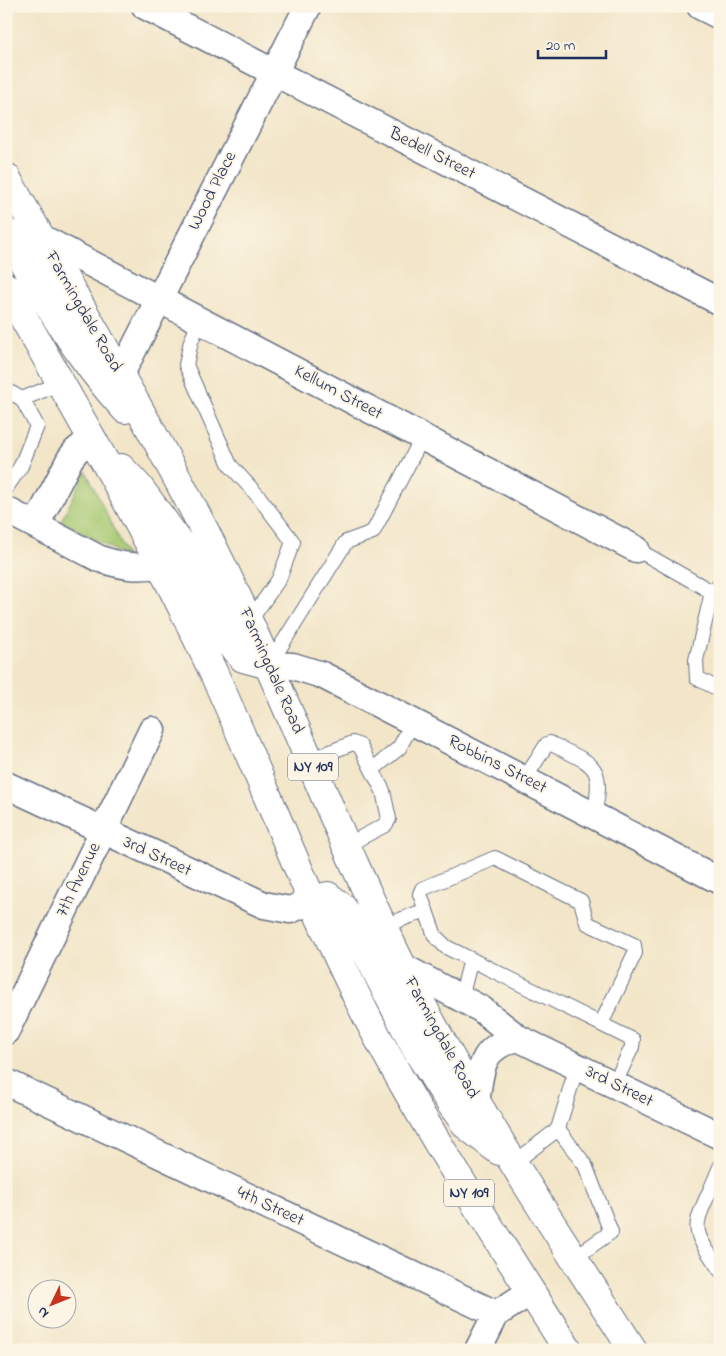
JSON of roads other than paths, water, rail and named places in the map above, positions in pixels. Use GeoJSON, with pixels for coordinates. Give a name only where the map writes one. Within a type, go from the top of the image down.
{"type":"FeatureCollection","features":[{"type":"Feature","properties":{"kind":"main road","name":"Farmingdale Road"},"geometry":{"type":"LineString","coordinates":[[6,177],[120,376],[212,545],[269,665],[347,845],[403,967],[476,1102],[633,1350]]}},
{"type":"Feature","properties":{"kind":"main road"},"geometry":{"type":"LineString","coordinates":[[6,232],[69,339],[107,389],[157,443]]}},
{"type":"Feature","properties":{"kind":"main road","name":"NY 109"},"geometry":{"type":"LineString","coordinates":[[6,287],[92,438],[160,564],[215,677],[311,901],[387,1055],[432,1134],[568,1350]]}},
{"type":"Feature","properties":{"kind":"main road"},"geometry":{"type":"LineString","coordinates":[[92,438],[139,487],[172,531],[229,643],[243,658],[269,665]]}},
{"type":"Feature","properties":{"kind":"main road"},"geometry":{"type":"LineString","coordinates":[[311,901],[328,896],[342,907],[416,1049],[451,1104],[467,1126],[514,1163]]}},
{"type":"Feature","properties":{"kind":"street","name":"Bedell Street"},"geometry":{"type":"LineString","coordinates":[[145,6],[720,302]]}},
{"type":"Feature","properties":{"kind":"street","name":"Wood Place"},"geometry":{"type":"LineString","coordinates":[[120,376],[308,6]]}},
{"type":"Feature","properties":{"kind":"street"},"geometry":{"type":"LineString","coordinates":[[700,6],[720,16]]}},
{"type":"Feature","properties":{"kind":"street","name":"Kellum Street"},"geometry":{"type":"LineString","coordinates":[[40,236],[422,438],[636,548]]}},
{"type":"Feature","properties":{"kind":"street"},"geometry":{"type":"LineString","coordinates":[[36,525],[70,459],[76,451],[92,438]]}},
{"type":"Feature","properties":{"kind":"street"},"geometry":{"type":"LineString","coordinates":[[6,510],[100,559],[115,564],[136,567],[160,564]]}},
{"type":"Feature","properties":{"kind":"street","name":"Robbins Street"},"geometry":{"type":"LineString","coordinates":[[269,665],[293,666],[313,671],[720,881]]}},
{"type":"Feature","properties":{"kind":"street","name":"7th Avenue"},"geometry":{"type":"LineString","coordinates":[[6,1031],[152,730]]}},
{"type":"Feature","properties":{"kind":"street","name":"3rd Street"},"geometry":{"type":"LineString","coordinates":[[6,785],[264,905],[290,910],[311,901]]}},
{"type":"Feature","properties":{"kind":"street","name":"3rd Street"},"geometry":{"type":"LineString","coordinates":[[403,967],[481,1009],[518,1038],[720,1136]]}},
{"type":"Feature","properties":{"kind":"street"},"geometry":{"type":"LineString","coordinates":[[476,1102],[484,1060],[500,1044],[518,1038]]}},
{"type":"Feature","properties":{"kind":"street","name":"4th Street"},"geometry":{"type":"LineString","coordinates":[[6,1082],[496,1314]]}},
{"type":"Feature","properties":{"kind":"street"},"geometry":{"type":"LineString","coordinates":[[478,1350],[496,1314],[531,1292]]}},
{"type":"Feature","properties":{"kind":"lane"},"geometry":{"type":"LineString","coordinates":[[200,321],[190,341],[186,365],[230,465],[259,497],[293,542],[278,579],[249,622]]}},
{"type":"Feature","properties":{"kind":"lane"},"geometry":{"type":"LineString","coordinates":[[22,399],[61,383]]}},
{"type":"Feature","properties":{"kind":"lane"},"geometry":{"type":"LineString","coordinates":[[6,390],[22,399],[37,426],[21,466],[6,488]]}},
{"type":"Feature","properties":{"kind":"lane"},"geometry":{"type":"LineString","coordinates":[[269,665],[346,542],[373,532],[422,438]]}},
{"type":"Feature","properties":{"kind":"lane"},"geometry":{"type":"LineString","coordinates":[[636,548],[716,589],[696,660],[697,678],[720,690]]}},
{"type":"Feature","properties":{"kind":"lane"},"geometry":{"type":"LineString","coordinates":[[372,770],[399,748],[413,722]]}},
{"type":"Feature","properties":{"kind":"lane"},"geometry":{"type":"LineString","coordinates":[[310,760],[353,743],[360,746],[384,791],[389,819],[385,825],[347,845]]}},
{"type":"Feature","properties":{"kind":"lane"},"geometry":{"type":"LineString","coordinates":[[524,780],[547,744],[550,743],[591,764],[598,775],[600,788],[594,816]]}},
{"type":"Feature","properties":{"kind":"lane"},"geometry":{"type":"LineString","coordinates":[[601,1024],[635,953],[634,945],[587,923],[581,901],[495,858],[422,889],[420,894],[435,936],[446,947],[633,1040],[614,1085]]}},
{"type":"Feature","properties":{"kind":"lane"},"geometry":{"type":"LineString","coordinates":[[384,926],[426,910]]}},
{"type":"Feature","properties":{"kind":"lane"},"geometry":{"type":"LineString","coordinates":[[461,998],[472,959]]}},
{"type":"Feature","properties":{"kind":"lane"},"geometry":{"type":"LineString","coordinates":[[514,1163],[558,1129],[576,1066]]}},
{"type":"Feature","properties":{"kind":"lane"},"geometry":{"type":"LineString","coordinates":[[558,1129],[585,1165],[611,1232],[574,1258]]}},
{"type":"Feature","properties":{"kind":"lane"},"geometry":{"type":"LineString","coordinates":[[720,1167],[716,1188],[697,1219],[697,1232],[720,1270]]}}]}
